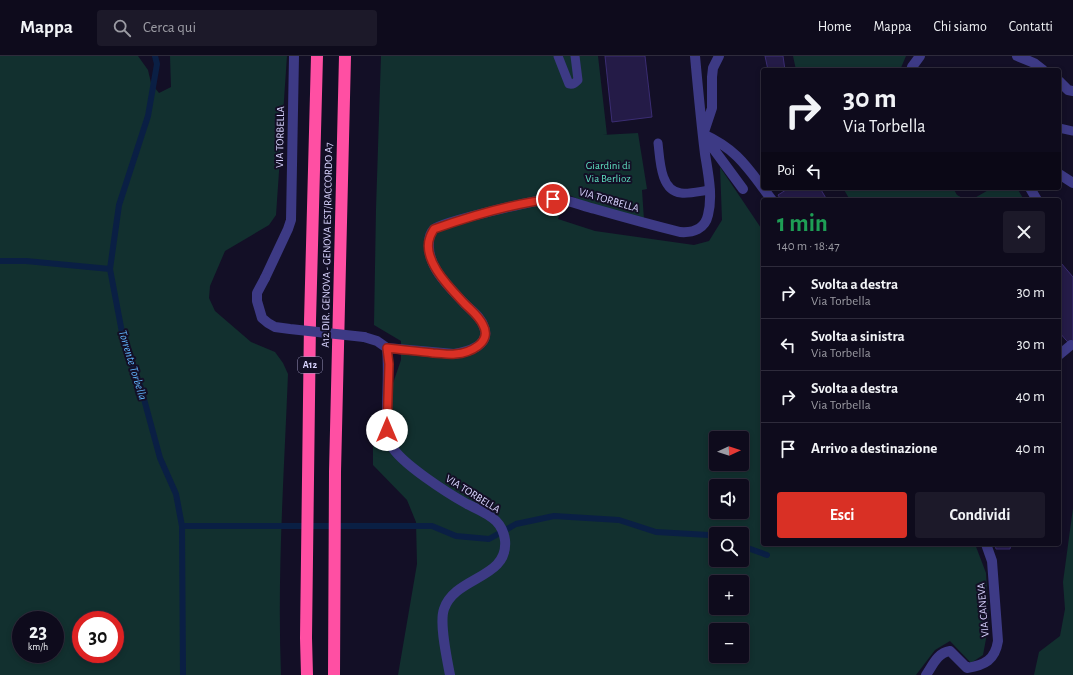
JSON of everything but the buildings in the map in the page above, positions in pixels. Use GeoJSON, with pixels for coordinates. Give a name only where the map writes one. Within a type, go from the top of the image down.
{"type":"FeatureCollection","features":[{"type":"Feature","properties":{"kind":"highway","name":"A12"},"geometry":{"type":"LineString","coordinates":[[307,675],[306,638],[310,345],[317,56]]}},
{"type":"Feature","properties":{"kind":"highway","name":"A12 DIR. GENOVA - GENOVA EST/RACCORDO A7"},"geometry":{"type":"LineString","coordinates":[[334,675],[335,472],[345,56]]}},
{"type":"Feature","properties":{"kind":"street","name":"VIA TORBELLA"},"geometry":{"type":"LineString","coordinates":[[294,56],[291,220],[257,293],[257,301],[262,318],[268,323],[283,328],[364,337],[378,341],[387,348],[454,354],[473,350],[480,345],[486,332],[478,317],[447,283],[433,264],[428,244],[434,229],[491,212],[542,200],[553,199],[572,202],[680,232],[688,233],[701,227],[708,215],[710,190],[695,56]]}},
{"type":"Feature","properties":{"kind":"street","name":"VIA TORBELLA"},"geometry":{"type":"LineString","coordinates":[[703,134],[712,108],[713,68],[718,56]]}},
{"type":"Feature","properties":{"kind":"street"},"geometry":{"type":"LineString","coordinates":[[912,68],[920,56]]}},
{"type":"Feature","properties":{"kind":"street"},"geometry":{"type":"LineString","coordinates":[[1017,56],[1034,63],[1041,68]]}},
{"type":"Feature","properties":{"kind":"street"},"geometry":{"type":"LineString","coordinates":[[1061,83],[1068,90],[1073,91]]}},
{"type":"Feature","properties":{"kind":"street"},"geometry":{"type":"LineString","coordinates":[[703,134],[725,145],[737,156],[761,186]]}},
{"type":"Feature","properties":{"kind":"street"},"geometry":{"type":"LineString","coordinates":[[703,134],[743,190]]}},
{"type":"Feature","properties":{"kind":"street"},"geometry":{"type":"LineString","coordinates":[[1061,175],[1073,183]]}},
{"type":"Feature","properties":{"kind":"street"},"geometry":{"type":"LineString","coordinates":[[1061,353],[1071,345]]}},
{"type":"Feature","properties":{"kind":"street","name":"VIA TORBELLA"},"geometry":{"type":"LineString","coordinates":[[387,348],[389,364],[387,430],[392,447],[400,457],[437,486],[487,514],[496,521],[502,529],[505,540],[503,555],[496,567],[464,585],[454,593],[445,607],[443,614],[444,629],[450,675]]}},
{"type":"Feature","properties":{"kind":"street","name":"VIA CANEVA"},"geometry":{"type":"LineString","coordinates":[[926,675],[939,655],[945,652],[950,651],[967,668],[979,666],[993,657],[998,640],[992,561],[987,546]]}},
{"type":"Feature","properties":{"kind":"lane"},"geometry":{"type":"LineString","coordinates":[[558,56],[569,84],[572,84],[578,80],[575,56]]}},
{"type":"Feature","properties":{"kind":"lane"},"geometry":{"type":"LineString","coordinates":[[1061,128],[1073,131]]}},
{"type":"Feature","properties":{"kind":"lane"},"geometry":{"type":"LineString","coordinates":[[658,143],[664,180],[671,189],[680,193],[710,190]]}},
{"type":"Feature","properties":{"kind":"green space"},"geometry":{"type":"Polygon","coordinates":[[[0,56],[138,56],[148,70],[151,83],[159,93],[171,87],[170,56],[287,56],[276,215],[269,225],[225,251],[210,286],[209,298],[215,311],[251,342],[275,352],[283,363],[288,374],[280,562],[281,675],[0,675],[0,56]]]}},
{"type":"Feature","properties":{"kind":"green space","name":"Giardini di Via Berlioz"},"geometry":{"type":"Polygon","coordinates":[[[381,56],[598,56],[607,135],[638,133],[647,189],[642,190],[644,220],[599,209],[567,194],[558,219],[595,231],[694,245],[709,241],[722,220],[720,167],[761,228],[761,546],[976,546],[986,573],[989,623],[983,655],[971,663],[950,641],[935,650],[916,675],[398,675],[417,564],[416,522],[407,500],[373,465],[373,441],[401,360],[401,341],[374,325],[381,56]]]}},
{"type":"Feature","properties":{"kind":"green space"},"geometry":{"type":"Polygon","coordinates":[[[793,56],[906,56],[901,68],[796,68],[793,56]]]}},
{"type":"Feature","properties":{"kind":"green space"},"geometry":{"type":"Polygon","coordinates":[[[844,190],[954,190],[957,195],[962,198],[849,198],[844,190]]]}},
{"type":"Feature","properties":{"kind":"green space"},"geometry":{"type":"Polygon","coordinates":[[[988,190],[1018,190],[1023,198],[974,198],[988,190]]]}},
{"type":"Feature","properties":{"kind":"green space"},"geometry":{"type":"Polygon","coordinates":[[[1073,508],[1073,675],[1034,675],[1039,652],[1060,636],[1065,609],[1063,582],[1073,508]]]}},
{"type":"Feature","properties":{"kind":"waterway","name":"Torrente Torbella"},"geometry":{"type":"LineString","coordinates":[[155,56],[157,64],[148,116],[119,205],[110,269],[124,343],[141,388],[160,458],[176,494],[182,526],[183,675]]}},
{"type":"Feature","properties":{"kind":"waterway"},"geometry":{"type":"LineString","coordinates":[[0,261],[26,261],[110,269]]}},
{"type":"Feature","properties":{"kind":"waterway"},"geometry":{"type":"LineString","coordinates":[[182,526],[432,526],[456,536],[489,539],[516,524],[554,516],[619,520],[656,532],[709,535]]}},
{"type":"Feature","properties":{"kind":"waterway"},"geometry":{"type":"LineString","coordinates":[[749,549],[767,555]]}},
{"type":"Feature","properties":{"kind":"route"},"geometry":{"type":"LineString","coordinates":[[387,430],[387,385],[389,364],[387,348],[454,354],[464,353],[473,350],[480,345],[486,332],[478,317],[439,274],[433,264],[428,244],[434,229],[491,212],[542,200],[553,199]]}}]}
